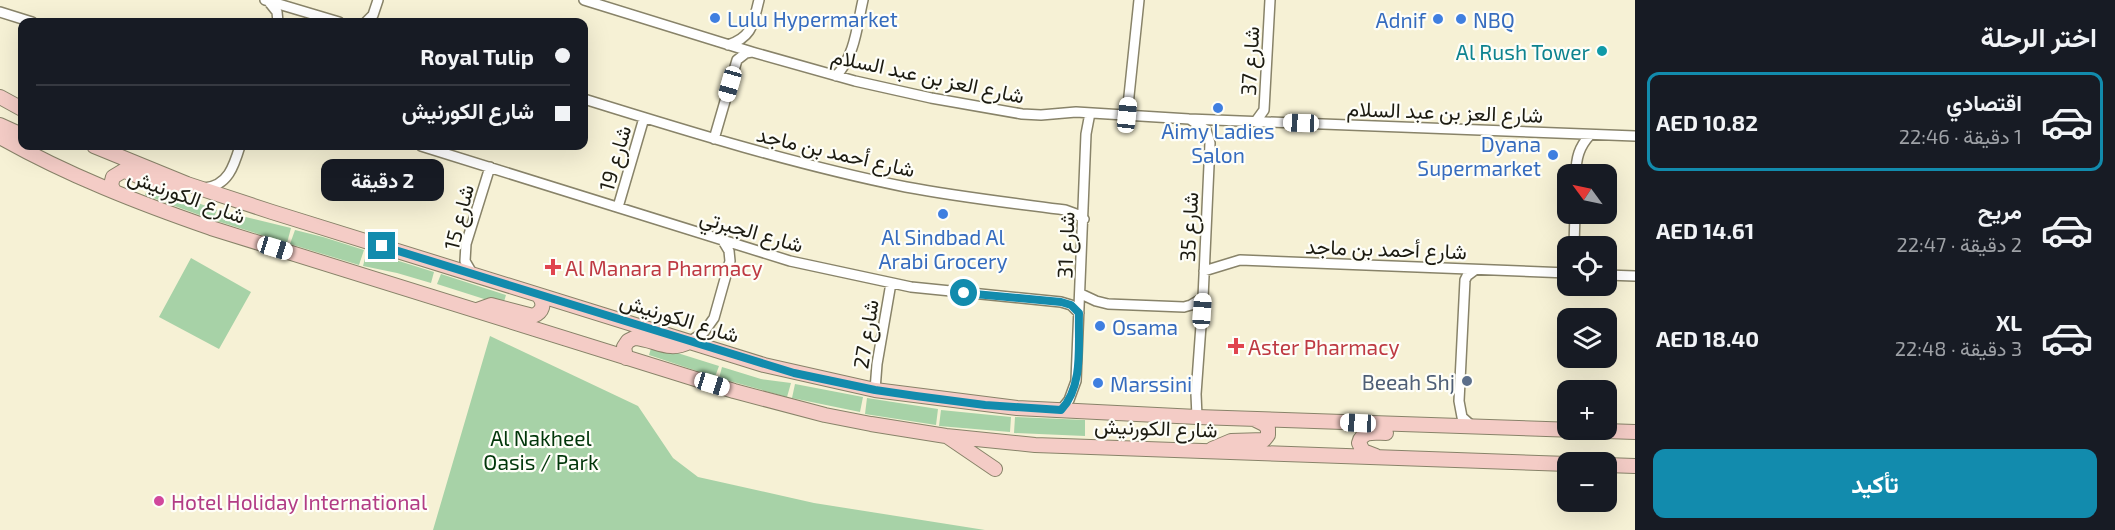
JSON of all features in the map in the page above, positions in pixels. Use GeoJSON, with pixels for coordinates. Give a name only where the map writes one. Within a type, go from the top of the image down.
{"type":"FeatureCollection","features":[{"type":"Feature","properties":{"kind":"main road"},"geometry":{"type":"LineString","coordinates":[[0,97],[18,107]]}},
{"type":"Feature","properties":{"kind":"main road"},"geometry":{"type":"LineString","coordinates":[[0,125],[18,134]]}},
{"type":"Feature","properties":{"kind":"main road","name":"شارع الكورنيش"},"geometry":{"type":"LineString","coordinates":[[0,137],[18,147]]}},
{"type":"Feature","properties":{"kind":"main road","name":"شارع الكورنيش"},"geometry":{"type":"LineString","coordinates":[[24,150],[114,191],[221,231],[779,404],[871,424],[946,436],[1035,445],[1557,464]]}},
{"type":"Feature","properties":{"kind":"main road","name":"شارع الكورنيش"},"geometry":{"type":"LineString","coordinates":[[104,150],[194,187],[539,296],[794,373],[875,390],[985,405],[1061,410],[1474,428],[1635,432]]}},
{"type":"Feature","properties":{"kind":"main road"},"geometry":{"type":"LineString","coordinates":[[114,191],[111,184],[113,177],[123,171],[169,188],[194,187]]}},
{"type":"Feature","properties":{"kind":"main road"},"geometry":{"type":"LineString","coordinates":[[477,310],[491,305],[533,316],[542,308],[542,299],[539,296]]}},
{"type":"Feature","properties":{"kind":"main road"},"geometry":{"type":"LineString","coordinates":[[626,358],[624,347],[634,338],[671,347],[679,347],[689,342]]}},
{"type":"Feature","properties":{"kind":"main road"},"geometry":{"type":"LineString","coordinates":[[1210,450],[1231,441],[1267,438],[1269,432],[1267,425],[1246,418]]}},
{"type":"Feature","properties":{"kind":"main road"},"geometry":{"type":"LineString","coordinates":[[1378,457],[1360,448],[1359,443],[1363,435],[1391,433],[1414,425]]}},
{"type":"Feature","properties":{"kind":"main road"},"geometry":{"type":"LineString","coordinates":[[946,436],[995,469]]}},
{"type":"Feature","properties":{"kind":"main road"},"geometry":{"type":"LineString","coordinates":[[1617,465],[1635,466]]}},
{"type":"Feature","properties":{"kind":"street"},"geometry":{"type":"LineString","coordinates":[[370,18],[378,0]]}},
{"type":"Feature","properties":{"kind":"street","name":"شارع العز بن عبد السلام"},"geometry":{"type":"LineString","coordinates":[[584,0],[836,76],[897,91],[1031,115],[1068,112],[1189,119],[1635,136]]}},
{"type":"Feature","properties":{"kind":"street"},"geometry":{"type":"LineString","coordinates":[[728,45],[743,38],[749,32],[759,0]]}},
{"type":"Feature","properties":{"kind":"street"},"geometry":{"type":"LineString","coordinates":[[836,76],[849,58],[863,0]]}},
{"type":"Feature","properties":{"kind":"street"},"geometry":{"type":"LineString","coordinates":[[1127,115],[1139,0]]}},
{"type":"Feature","properties":{"kind":"street","name":"شارع 37"},"geometry":{"type":"LineString","coordinates":[[1256,121],[1264,110],[1270,0]]}},
{"type":"Feature","properties":{"kind":"street"},"geometry":{"type":"LineString","coordinates":[[267,1],[277,12],[278,18]]}},
{"type":"Feature","properties":{"kind":"street"},"geometry":{"type":"LineString","coordinates":[[267,1],[325,18]]}},
{"type":"Feature","properties":{"kind":"street"},"geometry":{"type":"LineString","coordinates":[[0,12],[19,18]]}},
{"type":"Feature","properties":{"kind":"street"},"geometry":{"type":"LineString","coordinates":[[714,139],[738,60],[746,53],[752,52]]}},
{"type":"Feature","properties":{"kind":"street","name":"شارع أحمد بن ماجد"},"geometry":{"type":"LineString","coordinates":[[588,100],[714,139],[866,178],[947,194],[1065,210],[1084,219]]}},
{"type":"Feature","properties":{"kind":"street","name":"شارع 31"},"geometry":{"type":"LineString","coordinates":[[1061,410],[1069,400],[1076,381],[1086,134],[1090,113]]}},
{"type":"Feature","properties":{"kind":"street","name":"شارع 19"},"geometry":{"type":"LineString","coordinates":[[618,207],[644,118]]}},
{"type":"Feature","properties":{"kind":"street","name":"شارع 35"},"geometry":{"type":"LineString","coordinates":[[1189,119],[1196,121],[1206,130],[1210,143],[1196,400],[1197,417]]}},
{"type":"Feature","properties":{"kind":"street"},"geometry":{"type":"LineString","coordinates":[[1577,164],[1577,156],[1584,141],[1590,135]]}},
{"type":"Feature","properties":{"kind":"street"},"geometry":{"type":"LineString","coordinates":[[194,187],[216,186],[228,176],[238,150]]}},
{"type":"Feature","properties":{"kind":"street","name":"شارع الجبرتي"},"geometry":{"type":"LineString","coordinates":[[435,150],[783,259],[934,290],[1061,302],[1071,305],[1079,313]]}},
{"type":"Feature","properties":{"kind":"street","name":"شارع 15"},"geometry":{"type":"LineString","coordinates":[[472,273],[465,261],[466,244],[490,167]]}},
{"type":"Feature","properties":{"kind":"street"},"geometry":{"type":"LineString","coordinates":[[689,342],[704,332],[714,318],[730,261],[729,251],[723,241]]}},
{"type":"Feature","properties":{"kind":"street","name":"شارع أحمد بن ماجد"},"geometry":{"type":"LineString","coordinates":[[1204,271],[1240,260],[1557,273]]}},
{"type":"Feature","properties":{"kind":"street"},"geometry":{"type":"LineString","coordinates":[[1474,428],[1462,417],[1459,402],[1465,280],[1475,270]]}},
{"type":"Feature","properties":{"kind":"street"},"geometry":{"type":"LineString","coordinates":[[1617,275],[1635,276]]}},
{"type":"Feature","properties":{"kind":"street","name":"شارع 27"},"geometry":{"type":"LineString","coordinates":[[875,390],[877,364],[891,283]]}},
{"type":"Feature","properties":{"kind":"street"},"geometry":{"type":"LineString","coordinates":[[1081,294],[1096,302],[1108,304],[1184,307],[1203,298]]}},
{"type":"Feature","properties":{"kind":"green space"},"geometry":{"type":"Polygon","coordinates":[[[149,185],[217,210],[213,220],[145,195],[149,185]]]}},
{"type":"Feature","properties":{"kind":"green space"},"geometry":{"type":"Polygon","coordinates":[[[221,211],[291,228],[287,243],[217,221],[221,211]]]}},
{"type":"Feature","properties":{"kind":"green space"},"geometry":{"type":"Polygon","coordinates":[[[295,230],[364,250],[359,265],[290,244],[295,230]]]}},
{"type":"Feature","properties":{"kind":"green space"},"geometry":{"type":"Polygon","coordinates":[[[367,251],[434,272],[431,283],[363,266],[367,251]]]}},
{"type":"Feature","properties":{"kind":"green space"},"geometry":{"type":"Polygon","coordinates":[[[191,258],[251,292],[219,349],[159,317],[191,258]]]}},
{"type":"Feature","properties":{"kind":"green space"},"geometry":{"type":"Polygon","coordinates":[[[441,274],[506,295],[503,305],[437,284],[441,274]]]}},
{"type":"Feature","properties":{"kind":"green space","name":"Al Nakheel Oasis / Park"},"geometry":{"type":"Polygon","coordinates":[[[490,336],[638,406],[673,458],[698,477],[814,503],[985,530],[433,530],[490,336]]]}},
{"type":"Feature","properties":{"kind":"green space"},"geometry":{"type":"Polygon","coordinates":[[[652,345],[719,366],[715,377],[649,355],[652,345]]]}},
{"type":"Feature","properties":{"kind":"green space"},"geometry":{"type":"Polygon","coordinates":[[[722,367],[761,379],[791,383],[787,397],[719,378],[722,367]]]}},
{"type":"Feature","properties":{"kind":"green space"},"geometry":{"type":"Polygon","coordinates":[[[795,384],[863,397],[860,412],[792,398],[795,384]]]}},
{"type":"Feature","properties":{"kind":"green space"},"geometry":{"type":"Polygon","coordinates":[[[867,398],[938,409],[936,425],[865,414],[867,398]]]}},
{"type":"Feature","properties":{"kind":"green space"},"geometry":{"type":"Polygon","coordinates":[[[941,410],[1011,417],[1010,432],[939,426],[941,410]]]}},
{"type":"Feature","properties":{"kind":"green space"},"geometry":{"type":"Polygon","coordinates":[[[1015,417],[1085,420],[1085,436],[1014,433],[1015,417]]]}},
{"type":"Feature","properties":{"kind":"place","name":"Lulu Hypermarket"},"geometry":{"type":"Point","coordinates":[715,18]}},
{"type":"Feature","properties":{"kind":"place","name":"Adnif"},"geometry":{"type":"Point","coordinates":[1438,19]}},
{"type":"Feature","properties":{"kind":"place","name":"NBQ"},"geometry":{"type":"Point","coordinates":[1461,19]}},
{"type":"Feature","properties":{"kind":"place","name":"Al Rush Tower"},"geometry":{"type":"Point","coordinates":[1602,51]}},
{"type":"Feature","properties":{"kind":"place","name":"Aimy Ladies Salon"},"geometry":{"type":"Point","coordinates":[1218,108]}},
{"type":"Feature","properties":{"kind":"place","name":"Dyana Supermarket"},"geometry":{"type":"Point","coordinates":[1553,155]}},
{"type":"Feature","properties":{"kind":"place","name":"Al Sindbad Al Arabi Grocery"},"geometry":{"type":"Point","coordinates":[943,214]}},
{"type":"Feature","properties":{"kind":"place","name":"Al Manara Pharmacy"},"geometry":{"type":"Point","coordinates":[553,267]}},
{"type":"Feature","properties":{"kind":"place","name":"Osama"},"geometry":{"type":"Point","coordinates":[1100,326]}},
{"type":"Feature","properties":{"kind":"place","name":"Aster Pharmacy"},"geometry":{"type":"Point","coordinates":[1236,346]}},
{"type":"Feature","properties":{"kind":"place","name":"Beeah Shj"},"geometry":{"type":"Point","coordinates":[1467,381]}},
{"type":"Feature","properties":{"kind":"place","name":"Marssini"},"geometry":{"type":"Point","coordinates":[1098,383]}},
{"type":"Feature","properties":{"kind":"place","name":"Hotel Holiday International"},"geometry":{"type":"Point","coordinates":[159,501]}},
{"type":"Feature","properties":{"kind":"route"},"geometry":{"type":"LineString","coordinates":[[382,246],[794,373],[916,396],[985,405],[1061,410],[1069,400],[1076,381],[1079,313],[1071,305],[1061,302],[964,293]]}}]}
